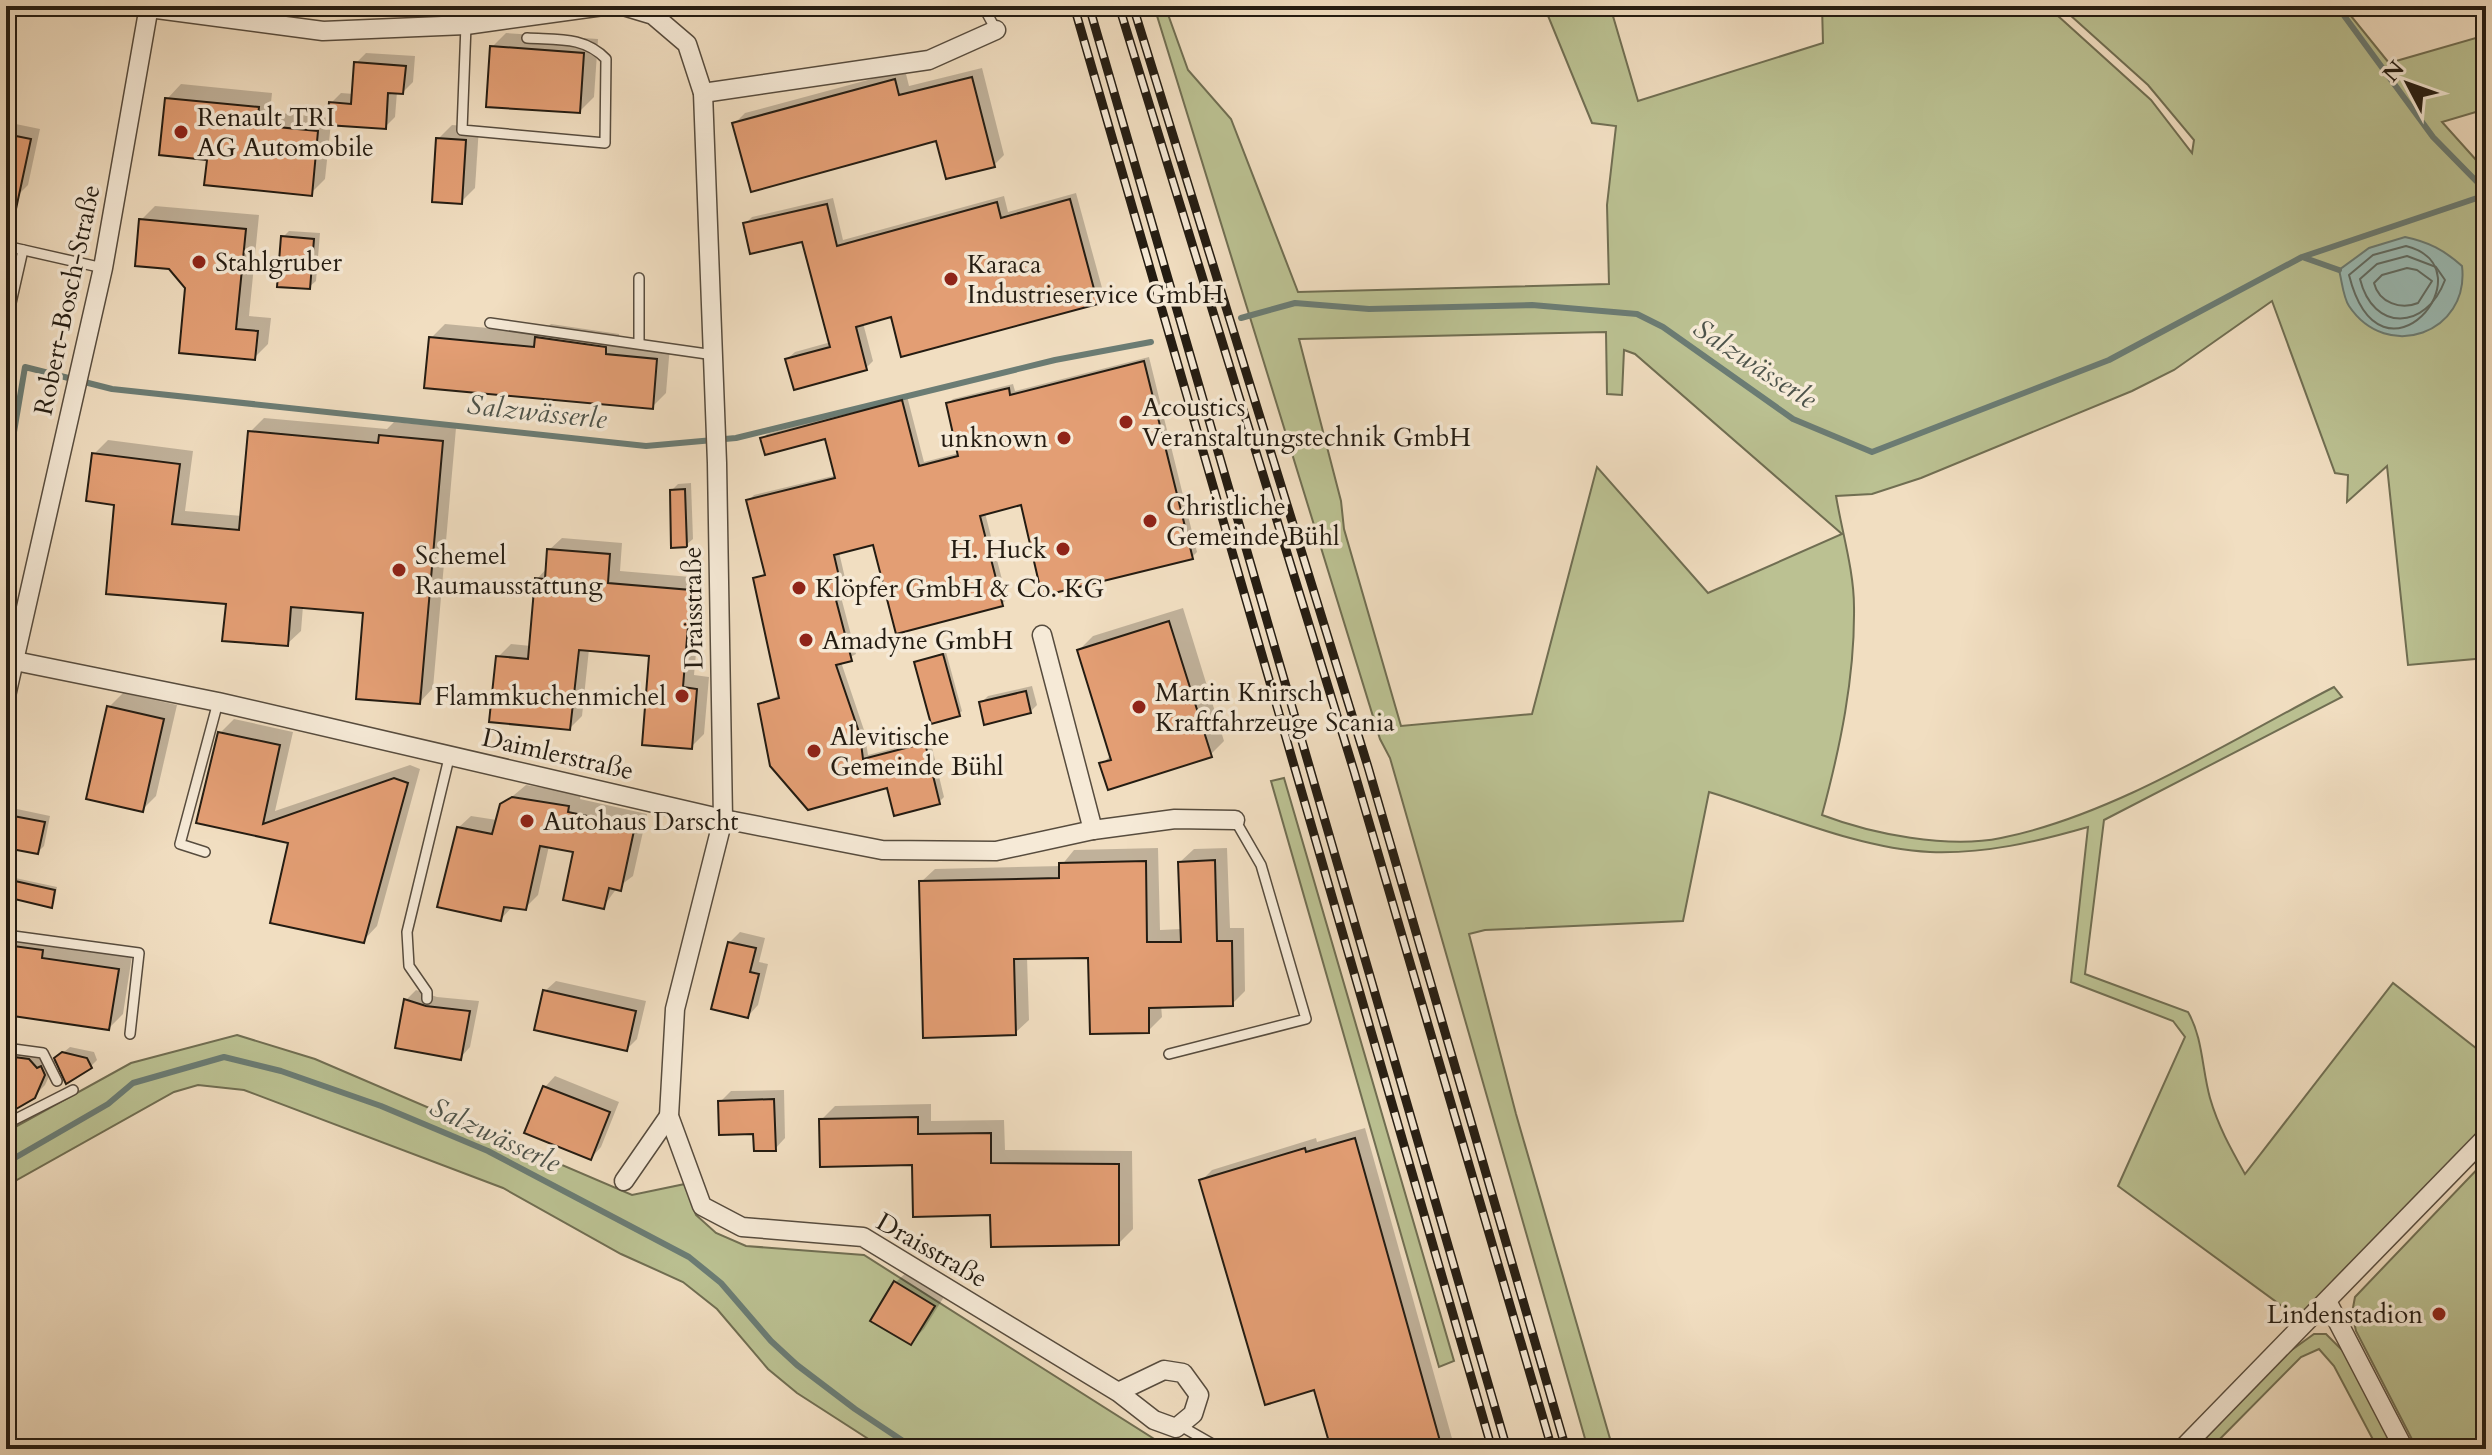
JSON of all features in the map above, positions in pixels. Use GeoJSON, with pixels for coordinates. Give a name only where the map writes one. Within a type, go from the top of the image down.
{"type":"FeatureCollection","features":[{"type":"Feature","properties":{"kind":"street"},"geometry":{"type":"LineString","coordinates":[[144,6],[323,31],[466,25],[546,10],[603,6]]}},
{"type":"Feature","properties":{"kind":"street","name":"Robert-Bosch-Straße"},"geometry":{"type":"LineString","coordinates":[[6,696],[103,268],[144,6]]}},
{"type":"Feature","properties":{"kind":"street","name":"Draisstraße"},"geometry":{"type":"LineString","coordinates":[[623,6],[653,15],[687,44],[703,93],[716,425],[723,819],[675,1009],[669,1116],[702,1206],[742,1227],[863,1237],[1118,1392],[1154,1420],[1176,1428],[1179,1425]]}},
{"type":"Feature","properties":{"kind":"street"},"geometry":{"type":"LineString","coordinates":[[703,93],[929,60],[996,30]]}},
{"type":"Feature","properties":{"kind":"street"},"geometry":{"type":"LineString","coordinates":[[1042,635],[1093,830]]}},
{"type":"Feature","properties":{"kind":"street","name":"Daimlerstraße"},"geometry":{"type":"LineString","coordinates":[[15,661],[218,702],[723,819],[882,850],[996,851],[1093,830],[1175,819],[1235,820]]}},
{"type":"Feature","properties":{"kind":"street"},"geometry":{"type":"LineString","coordinates":[[624,1181],[669,1116]]}},
{"type":"Feature","properties":{"kind":"street"},"geometry":{"type":"LineString","coordinates":[[2182,1449],[2328,1303],[2486,1137]]}},
{"type":"Feature","properties":{"kind":"street"},"geometry":{"type":"LineString","coordinates":[[2328,1303],[2404,1449]]}},
{"type":"Feature","properties":{"kind":"street"},"geometry":{"type":"LineString","coordinates":[[1118,1392],[1164,1370],[1183,1373],[1199,1395],[1193,1414],[1179,1425]]}},
{"type":"Feature","properties":{"kind":"lane"},"geometry":{"type":"LineString","coordinates":[[983,6],[996,30]]}},
{"type":"Feature","properties":{"kind":"lane"},"geometry":{"type":"LineString","coordinates":[[466,25],[462,130],[605,143],[606,59],[594,47],[577,40],[527,38]]}},
{"type":"Feature","properties":{"kind":"lane"},"geometry":{"type":"LineString","coordinates":[[6,246],[103,268]]}},
{"type":"Feature","properties":{"kind":"lane"},"geometry":{"type":"LineString","coordinates":[[6,325],[23,250]]}},
{"type":"Feature","properties":{"kind":"lane"},"geometry":{"type":"LineString","coordinates":[[639,278],[639,343]]}},
{"type":"Feature","properties":{"kind":"lane"},"geometry":{"type":"LineString","coordinates":[[490,323],[714,355]]}},
{"type":"Feature","properties":{"kind":"lane"},"geometry":{"type":"LineString","coordinates":[[205,852],[180,844],[218,702]]}},
{"type":"Feature","properties":{"kind":"lane"},"geometry":{"type":"LineString","coordinates":[[427,999],[427,992],[409,966],[407,932],[450,754]]}},
{"type":"Feature","properties":{"kind":"lane"},"geometry":{"type":"LineString","coordinates":[[1169,1054],[1306,1019],[1261,865],[1235,820]]}},
{"type":"Feature","properties":{"kind":"lane"},"geometry":{"type":"LineString","coordinates":[[6,935],[139,953],[130,1034]]}},
{"type":"Feature","properties":{"kind":"lane"},"geometry":{"type":"LineString","coordinates":[[6,1048],[43,1053],[57,1081]]}},
{"type":"Feature","properties":{"kind":"lane"},"geometry":{"type":"LineString","coordinates":[[6,1124],[73,1090]]}},
{"type":"Feature","properties":{"kind":"lane"},"geometry":{"type":"LineString","coordinates":[[1179,1425],[1221,1449]]}},
{"type":"Feature","properties":{"kind":"green space"},"geometry":{"type":"Polygon","coordinates":[[[1154,6],[1165,6],[1188,70],[1231,119],[1298,292],[1609,284],[1607,205],[1616,126],[1592,123],[1544,6],[1610,6],[1638,101],[1823,43],[1822,6],[2047,6],[2151,100],[2192,153],[2194,140],[2148,85],[2060,6],[2343,6],[2389,63],[2486,35],[2486,109],[2442,122],[2486,171],[2486,658],[2408,665],[2387,466],[2347,502],[2348,475],[2335,473],[2272,301],[2174,370],[2132,391],[1921,478],[1872,494],[1836,496],[1852,580],[1854,633],[1845,712],[1822,815],[1910,838],[1958,842],[2001,838],[2044,827],[2129,794],[2334,687],[2342,697],[2104,820],[2085,974],[2188,1012],[2197,1032],[2213,1108],[2245,1174],[2393,983],[2486,1056],[2486,1132],[2301,1320],[2118,1186],[2185,1037],[2173,1021],[2071,982],[2088,827],[2010,846],[1930,852],[1847,837],[1709,792],[1683,921],[1485,930],[1469,934],[1516,1114],[1613,1449],[1588,1449],[1390,758],[1380,739],[1154,6]],[[1606,332],[1299,339],[1341,501],[1344,529],[1401,726],[1532,714],[1597,467],[1708,593],[1842,534],[1635,354],[1624,350],[1622,395],[1607,394],[1606,332]]]}},
{"type":"Feature","properties":{"kind":"green space"},"geometry":{"type":"Polygon","coordinates":[[[1284,778],[1454,1361],[1439,1367],[1271,781],[1284,778]]]}},
{"type":"Feature","properties":{"kind":"green space"},"geometry":{"type":"Polygon","coordinates":[[[237,1035],[315,1059],[632,1195],[685,1184],[696,1215],[716,1233],[746,1246],[864,1255],[1170,1449],[884,1449],[797,1393],[768,1369],[717,1309],[683,1282],[621,1254],[503,1188],[244,1090],[198,1085],[174,1092],[6,1186],[6,1132],[131,1063],[237,1035]]]}},
{"type":"Feature","properties":{"kind":"green space","name":"Lindenstadion"},"geometry":{"type":"Polygon","coordinates":[[[2486,1160],[2486,1449],[2417,1449],[2356,1331],[2352,1313],[2355,1297],[2486,1160]]]}},
{"type":"Feature","properties":{"kind":"green space"},"geometry":{"type":"Polygon","coordinates":[[[2314,1334],[2326,1334],[2344,1352],[2395,1449],[2378,1449],[2334,1366],[2319,1349],[2301,1357],[2210,1449],[2191,1449],[2282,1357],[2314,1334]]]}},
{"type":"Feature","properties":{"kind":"water"},"geometry":{"type":"Polygon","coordinates":[[[2405,237],[2436,247],[2462,266],[2461,289],[2453,309],[2440,323],[2423,332],[2404,336],[2384,333],[2365,323],[2347,302],[2339,270],[2369,248],[2405,237]]]}},
{"type":"Feature","properties":{"kind":"building"},"geometry":{"type":"Polygon","coordinates":[[[490,46],[584,53],[580,113],[486,107],[490,46]]]}},
{"type":"Feature","properties":{"kind":"building"},"geometry":{"type":"Polygon","coordinates":[[[354,62],[406,66],[403,94],[388,93],[386,129],[327,125],[329,102],[351,104],[354,62]]]}},
{"type":"Feature","properties":{"kind":"building"},"geometry":{"type":"Polygon","coordinates":[[[972,77],[995,167],[946,179],[936,141],[751,192],[732,123],[895,79],[899,95],[972,77]]]}},
{"type":"Feature","properties":{"kind":"building"},"geometry":{"type":"Polygon","coordinates":[[[165,98],[259,107],[257,125],[318,131],[312,196],[204,185],[207,160],[159,155],[165,98]]]}},
{"type":"Feature","properties":{"kind":"building"},"geometry":{"type":"Polygon","coordinates":[[[6,134],[31,139],[13,223],[6,222],[6,134]]]}},
{"type":"Feature","properties":{"kind":"building"},"geometry":{"type":"Polygon","coordinates":[[[436,138],[466,140],[462,204],[432,202],[436,138]]]}},
{"type":"Feature","properties":{"kind":"building","name":"Karaca Industrieservice GmbH"},"geometry":{"type":"Polygon","coordinates":[[[1070,199],[1098,304],[901,357],[891,317],[856,327],[867,370],[794,390],[785,359],[830,347],[802,242],[750,254],[743,223],[827,204],[837,246],[997,202],[1001,218],[1070,199]]]}},
{"type":"Feature","properties":{"kind":"building"},"geometry":{"type":"Polygon","coordinates":[[[139,219],[246,229],[236,329],[258,331],[255,360],[179,353],[185,288],[169,269],[135,266],[139,219]]]}},
{"type":"Feature","properties":{"kind":"building"},"geometry":{"type":"Polygon","coordinates":[[[281,236],[314,239],[310,289],[277,287],[281,236]]]}},
{"type":"Feature","properties":{"kind":"building"},"geometry":{"type":"Polygon","coordinates":[[[429,337],[534,347],[535,337],[606,347],[606,354],[657,359],[653,409],[424,388],[429,337]]]}},
{"type":"Feature","properties":{"kind":"building"},"geometry":{"type":"Polygon","coordinates":[[[1144,361],[1193,559],[1042,596],[1021,505],[980,516],[1003,606],[896,634],[873,545],[834,555],[844,598],[836,600],[852,661],[836,665],[860,735],[863,759],[925,743],[940,804],[894,816],[887,788],[808,810],[770,766],[758,704],[779,698],[753,578],[765,575],[746,500],[835,478],[825,439],[765,455],[760,438],[902,400],[919,466],[958,456],[946,403],[1009,388],[1010,395],[1144,361]]]}},
{"type":"Feature","properties":{"kind":"building"},"geometry":{"type":"Polygon","coordinates":[[[248,431],[378,443],[379,435],[443,441],[420,704],[356,699],[363,613],[291,607],[288,646],[222,641],[226,604],[106,594],[114,505],[86,501],[92,453],[180,464],[172,524],[239,530],[248,431]]]}},
{"type":"Feature","properties":{"kind":"building"},"geometry":{"type":"Polygon","coordinates":[[[685,489],[687,547],[671,548],[670,490],[685,489]]]}},
{"type":"Feature","properties":{"kind":"building"},"geometry":{"type":"Polygon","coordinates":[[[547,549],[610,554],[608,583],[691,590],[683,687],[697,689],[692,749],[642,745],[649,656],[579,650],[570,730],[489,722],[496,656],[528,659],[535,578],[545,579],[547,549]]]}},
{"type":"Feature","properties":{"kind":"building"},"geometry":{"type":"Polygon","coordinates":[[[1169,621],[1212,757],[1108,790],[1099,763],[1111,760],[1077,650],[1169,621]]]}},
{"type":"Feature","properties":{"kind":"building"},"geometry":{"type":"Polygon","coordinates":[[[943,654],[960,716],[931,724],[914,662],[943,654]]]}},
{"type":"Feature","properties":{"kind":"building"},"geometry":{"type":"Polygon","coordinates":[[[1026,691],[1031,713],[984,725],[979,702],[1026,691]]]}},
{"type":"Feature","properties":{"kind":"building"},"geometry":{"type":"Polygon","coordinates":[[[107,706],[164,719],[143,812],[86,799],[107,706]]]}},
{"type":"Feature","properties":{"kind":"building"},"geometry":{"type":"Polygon","coordinates":[[[218,732],[280,745],[263,824],[394,778],[408,783],[364,943],[270,923],[288,843],[196,823],[218,732]]]}},
{"type":"Feature","properties":{"kind":"building"},"geometry":{"type":"Polygon","coordinates":[[[512,797],[569,806],[568,812],[635,826],[621,891],[609,888],[604,909],[563,900],[573,852],[540,846],[526,910],[504,907],[501,921],[437,907],[457,827],[492,834],[500,804],[512,797]]]}},
{"type":"Feature","properties":{"kind":"building"},"geometry":{"type":"Polygon","coordinates":[[[8,815],[45,822],[38,854],[6,848],[8,815]]]}},
{"type":"Feature","properties":{"kind":"building"},"geometry":{"type":"Polygon","coordinates":[[[1215,860],[1217,941],[1232,941],[1233,1006],[1149,1008],[1149,1033],[1090,1034],[1088,958],[1014,959],[1016,1035],[923,1038],[919,881],[1059,878],[1059,863],[1146,861],[1147,942],[1181,942],[1178,862],[1215,860]]]}},
{"type":"Feature","properties":{"kind":"building"},"geometry":{"type":"Polygon","coordinates":[[[6,879],[55,890],[52,908],[6,897],[6,879]]]}},
{"type":"Feature","properties":{"kind":"building"},"geometry":{"type":"Polygon","coordinates":[[[728,942],[756,948],[750,972],[759,974],[748,1018],[711,1009],[728,942]]]}},
{"type":"Feature","properties":{"kind":"building"},"geometry":{"type":"Polygon","coordinates":[[[6,945],[43,950],[42,958],[119,969],[109,1030],[6,1015],[6,945]]]}},
{"type":"Feature","properties":{"kind":"building"},"geometry":{"type":"Polygon","coordinates":[[[543,990],[636,1011],[627,1051],[534,1030],[543,990]]]}},
{"type":"Feature","properties":{"kind":"building"},"geometry":{"type":"Polygon","coordinates":[[[404,999],[426,1006],[470,1011],[461,1060],[395,1048],[404,999]]]}},
{"type":"Feature","properties":{"kind":"building"},"geometry":{"type":"Polygon","coordinates":[[[62,1052],[87,1058],[92,1068],[66,1084],[54,1058],[62,1052]]]}},
{"type":"Feature","properties":{"kind":"building"},"geometry":{"type":"Polygon","coordinates":[[[6,1056],[29,1059],[37,1068],[41,1066],[45,1075],[35,1098],[16,1109],[6,1108],[6,1056]]]}},
{"type":"Feature","properties":{"kind":"building"},"geometry":{"type":"Polygon","coordinates":[[[543,1086],[610,1112],[591,1160],[524,1133],[543,1086]]]}},
{"type":"Feature","properties":{"kind":"building"},"geometry":{"type":"Polygon","coordinates":[[[774,1099],[776,1151],[754,1151],[753,1134],[719,1135],[718,1101],[774,1099]]]}},
{"type":"Feature","properties":{"kind":"building"},"geometry":{"type":"Polygon","coordinates":[[[918,1117],[918,1134],[991,1133],[991,1163],[1119,1164],[1119,1245],[991,1247],[990,1215],[913,1217],[912,1165],[820,1167],[819,1119],[918,1117]]]}},
{"type":"Feature","properties":{"kind":"building"},"geometry":{"type":"Polygon","coordinates":[[[1355,1138],[1440,1441],[1412,1449],[1331,1449],[1314,1390],[1265,1405],[1199,1180],[1305,1148],[1306,1152],[1355,1138]]]}},
{"type":"Feature","properties":{"kind":"building"},"geometry":{"type":"Polygon","coordinates":[[[894,1281],[935,1306],[911,1345],[870,1321],[894,1281]]]}},
{"type":"Feature","properties":{"kind":"waterway","name":"Salzwässerle"},"geometry":{"type":"LineString","coordinates":[[2337,6],[2433,137],[2486,191]]}},
{"type":"Feature","properties":{"kind":"waterway","name":"Salzwässerle"},"geometry":{"type":"LineString","coordinates":[[1241,318],[1295,303],[1369,309],[1532,305],[1637,314],[1663,327],[1793,419],[1872,452],[2109,360],[2302,257],[2486,195]]}},
{"type":"Feature","properties":{"kind":"waterway","name":"Salzwässerle"},"geometry":{"type":"LineString","coordinates":[[2305,258],[2339,270]]}},
{"type":"Feature","properties":{"kind":"waterway","name":"Salzwässerle"},"geometry":{"type":"LineString","coordinates":[[6,479],[25,367],[112,389],[646,446],[736,438],[1055,360],[1151,342]]}},
{"type":"Feature","properties":{"kind":"waterway","name":"Salzwässerle"},"geometry":{"type":"LineString","coordinates":[[6,1163],[108,1104],[133,1083],[224,1057],[281,1071],[381,1106],[488,1151],[689,1257],[721,1283],[771,1341],[797,1365],[915,1449]]}},
{"type":"Feature","properties":{"kind":"railway"},"geometry":{"type":"LineString","coordinates":[[1074,6],[1492,1449]]}},
{"type":"Feature","properties":{"kind":"railway"},"geometry":{"type":"LineString","coordinates":[[1089,6],[1507,1449]]}},
{"type":"Feature","properties":{"kind":"railway"},"geometry":{"type":"LineString","coordinates":[[1119,6],[1354,771],[1552,1449]]}},
{"type":"Feature","properties":{"kind":"railway"},"geometry":{"type":"LineString","coordinates":[[1133,6],[1368,767],[1566,1449]]}},
{"type":"Feature","properties":{"kind":"place","name":"Renault TRI AG Automobile"},"geometry":{"type":"Point","coordinates":[181,132]}},
{"type":"Feature","properties":{"kind":"place","name":"Stahlgruber"},"geometry":{"type":"Point","coordinates":[199,262]}},
{"type":"Feature","properties":{"kind":"place","name":"Karaca Industrieservice GmbH"},"geometry":{"type":"Point","coordinates":[951,279]}},
{"type":"Feature","properties":{"kind":"place","name":"Acoustics Veranstaltungstechnik GmbH"},"geometry":{"type":"Point","coordinates":[1126,422]}},
{"type":"Feature","properties":{"kind":"place","name":"unknown"},"geometry":{"type":"Point","coordinates":[1064,438]}},
{"type":"Feature","properties":{"kind":"place","name":"Christliche Gemeinde Bühl"},"geometry":{"type":"Point","coordinates":[1150,521]}},
{"type":"Feature","properties":{"kind":"place","name":"H. Huck"},"geometry":{"type":"Point","coordinates":[1063,549]}},
{"type":"Feature","properties":{"kind":"place","name":"Schemel Raumausstattung"},"geometry":{"type":"Point","coordinates":[399,570]}},
{"type":"Feature","properties":{"kind":"place","name":"Klöpfer GmbH & Co. KG"},"geometry":{"type":"Point","coordinates":[799,588]}},
{"type":"Feature","properties":{"kind":"place","name":"Amadyne GmbH"},"geometry":{"type":"Point","coordinates":[806,640]}},
{"type":"Feature","properties":{"kind":"place","name":"Flammkuchenmichel"},"geometry":{"type":"Point","coordinates":[682,696]}},
{"type":"Feature","properties":{"kind":"place","name":"Martin Knirsch Kraftfahrzeuge Scania"},"geometry":{"type":"Point","coordinates":[1139,707]}},
{"type":"Feature","properties":{"kind":"place","name":"Alevitische Gemeinde Bühl"},"geometry":{"type":"Point","coordinates":[814,751]}},
{"type":"Feature","properties":{"kind":"place","name":"Autohaus Darscht"},"geometry":{"type":"Point","coordinates":[527,821]}},
{"type":"Feature","properties":{"kind":"place","name":"Lindenstadion"},"geometry":{"type":"Point","coordinates":[2439,1314]}}]}
